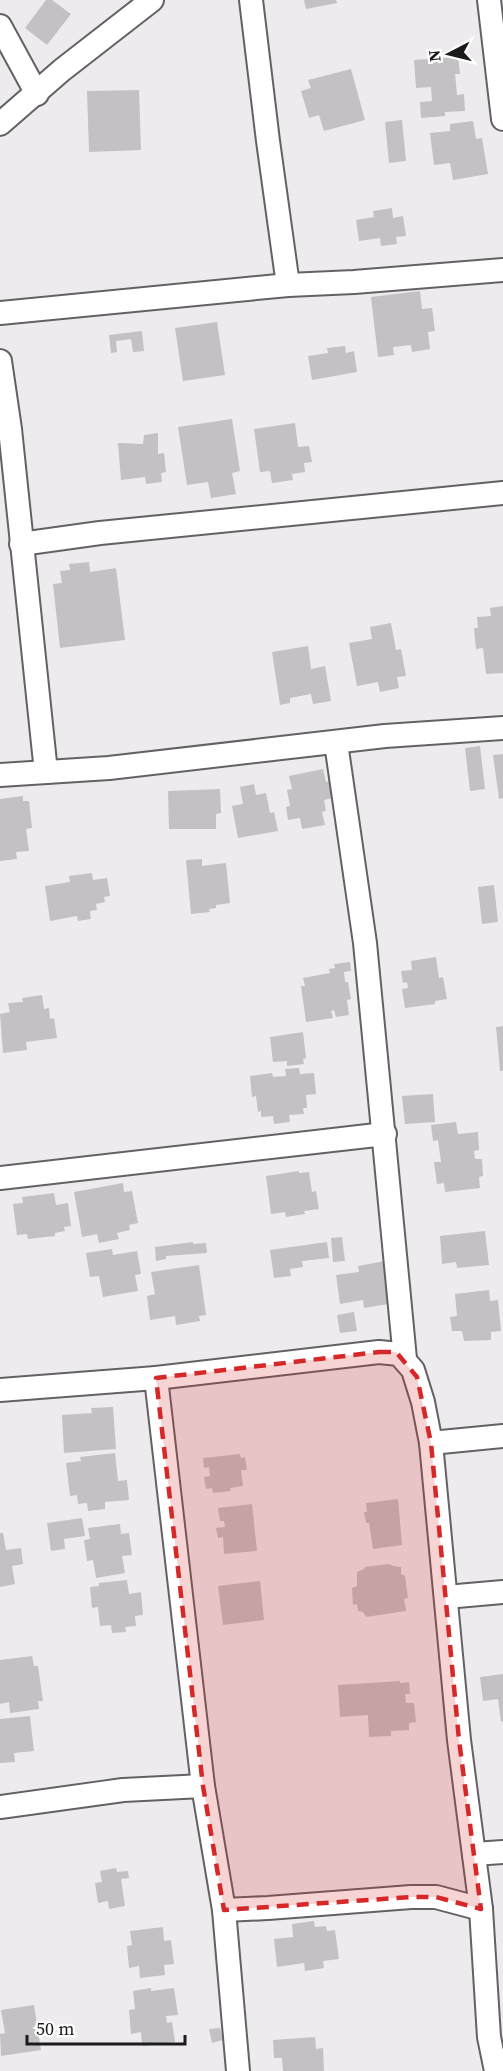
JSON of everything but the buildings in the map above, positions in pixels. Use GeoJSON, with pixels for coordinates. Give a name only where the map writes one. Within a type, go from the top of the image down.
{"type":"FeatureCollection","features":[{"type":"Feature","properties":{"kind":"street"},"geometry":{"type":"LineString","coordinates":[[0,124],[62,70],[152,0]]}},
{"type":"Feature","properties":{"kind":"street"},"geometry":{"type":"LineString","coordinates":[[251,0],[288,285]]}},
{"type":"Feature","properties":{"kind":"street"},"geometry":{"type":"LineString","coordinates":[[489,0],[503,119]]}},
{"type":"Feature","properties":{"kind":"street"},"geometry":{"type":"LineString","coordinates":[[0,26],[37,94]]}},
{"type":"Feature","properties":{"kind":"street"},"geometry":{"type":"LineString","coordinates":[[0,313],[288,285],[503,270]]}},
{"type":"Feature","properties":{"kind":"street"},"geometry":{"type":"LineString","coordinates":[[0,361],[10,429],[46,772]]}},
{"type":"Feature","properties":{"kind":"street"},"geometry":{"type":"LineString","coordinates":[[21,544],[100,533],[503,493]]}},
{"type":"Feature","properties":{"kind":"street"},"geometry":{"type":"LineString","coordinates":[[0,776],[109,768],[385,736],[503,728]]}},
{"type":"Feature","properties":{"kind":"street"},"geometry":{"type":"LineString","coordinates":[[336,743],[365,943],[405,1359]]}},
{"type":"Feature","properties":{"kind":"street"},"geometry":{"type":"LineString","coordinates":[[0,1178],[385,1134]]}},
{"type":"Feature","properties":{"kind":"street"},"geometry":{"type":"LineString","coordinates":[[0,1390],[156,1378],[379,1352],[396,1352],[405,1359],[417,1377],[431,1443],[459,1740],[481,1910],[489,2037],[496,2071]]}},
{"type":"Feature","properties":{"kind":"street"},"geometry":{"type":"LineString","coordinates":[[156,1378],[203,1786],[224,1910],[238,2071]]}},
{"type":"Feature","properties":{"kind":"street"},"geometry":{"type":"LineString","coordinates":[[431,1443],[503,1436]]}},
{"type":"Feature","properties":{"kind":"street"},"geometry":{"type":"LineString","coordinates":[[446,1597],[503,1592]]}},
{"type":"Feature","properties":{"kind":"street"},"geometry":{"type":"LineString","coordinates":[[0,1807],[123,1790],[203,1786]]}},
{"type":"Feature","properties":{"kind":"street"},"geometry":{"type":"LineString","coordinates":[[474,1854],[503,1852]]}},
{"type":"Feature","properties":{"kind":"street"},"geometry":{"type":"LineString","coordinates":[[224,1910],[411,1897],[436,1897],[481,1910]]}},
{"type":"Feature","properties":{"kind":"highlighted area"},"geometry":{"type":"Polygon","coordinates":[[[379,1352],[396,1352],[417,1377],[431,1443],[459,1740],[481,1909],[436,1897],[411,1897],[224,1910],[203,1786],[156,1378],[379,1352]]]}}]}
